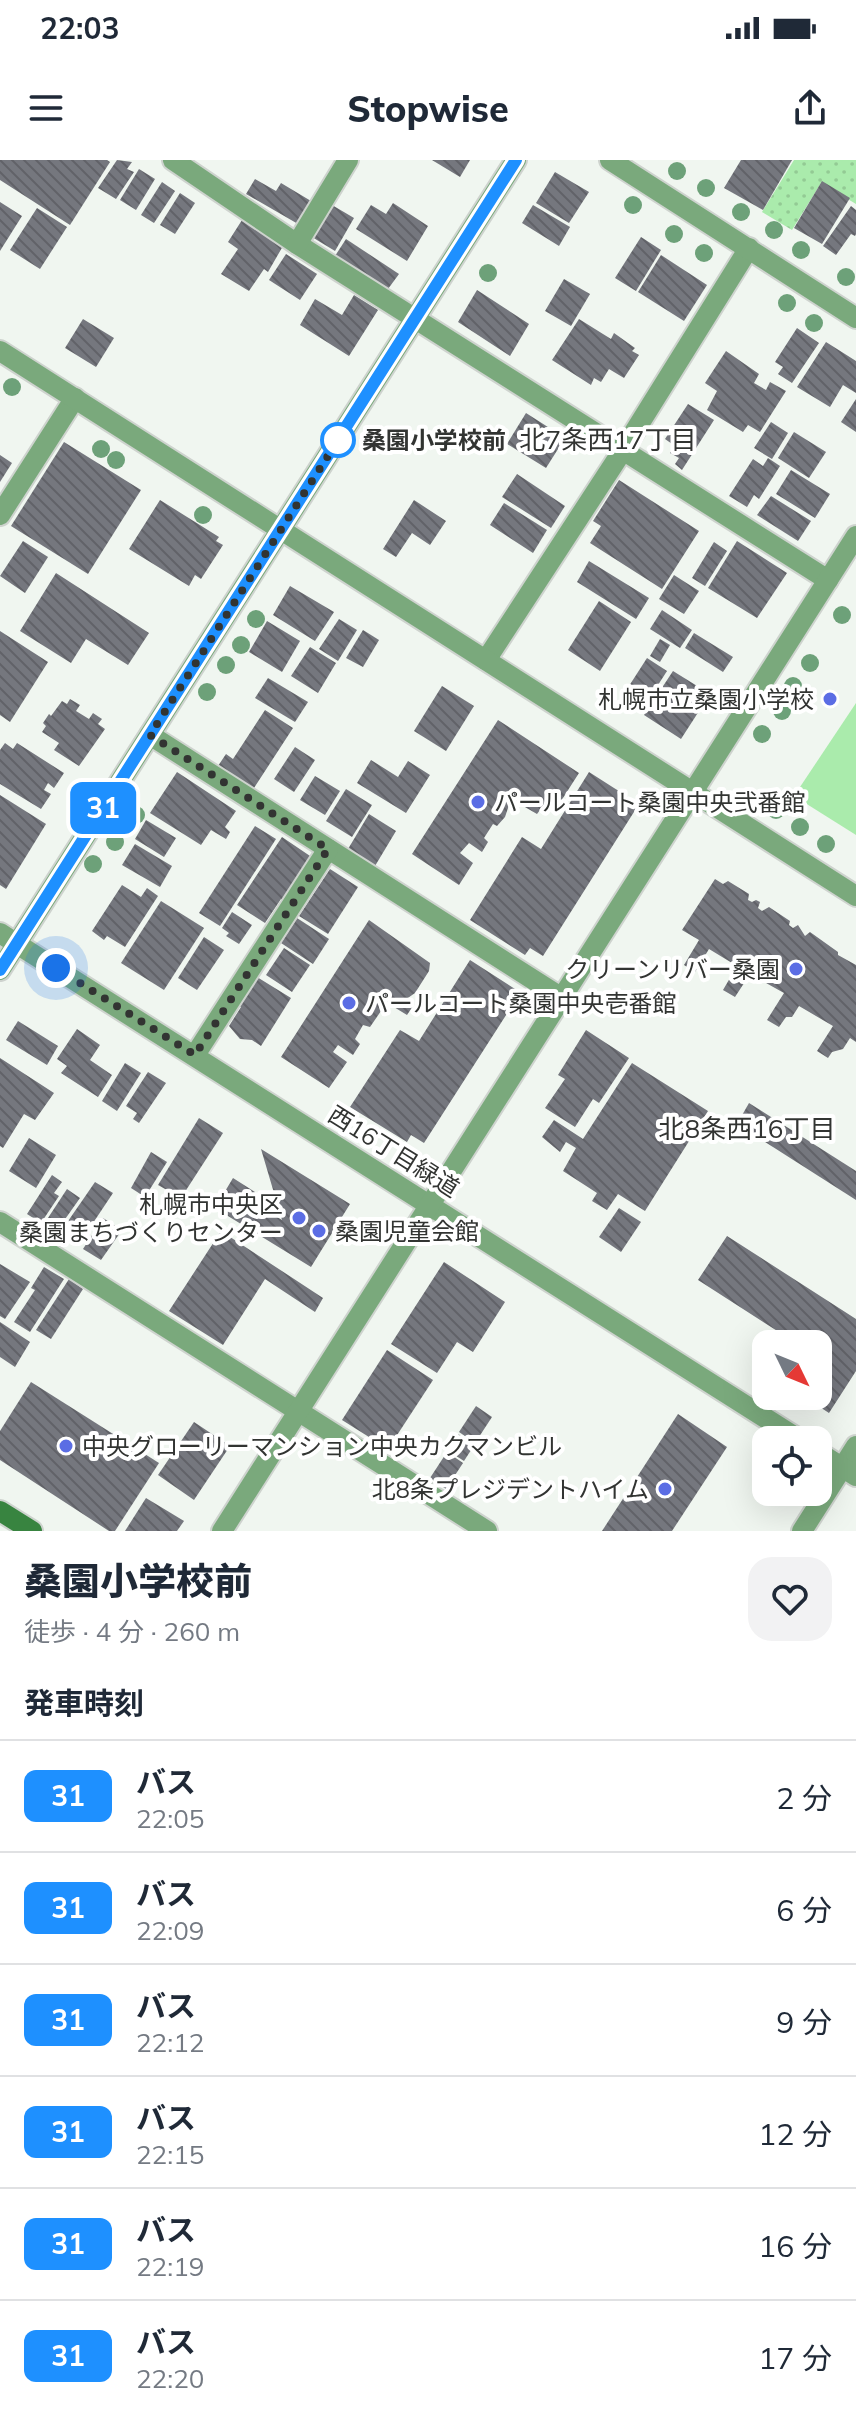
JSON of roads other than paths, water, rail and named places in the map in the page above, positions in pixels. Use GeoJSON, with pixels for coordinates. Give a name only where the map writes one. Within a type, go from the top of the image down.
{"type":"FeatureCollection","features":[{"type":"Feature","properties":{"kind":"main road"},"geometry":{"type":"LineString","coordinates":[[0,1511],[32,1531]]}},
{"type":"Feature","properties":{"kind":"street"},"geometry":{"type":"LineString","coordinates":[[173,160],[297,244],[828,580]]}},
{"type":"Feature","properties":{"kind":"street"},"geometry":{"type":"LineString","coordinates":[[297,244],[348,160]]}},
{"type":"Feature","properties":{"kind":"street"},"geometry":{"type":"LineString","coordinates":[[0,970],[8,938],[150,735],[516,160]]}},
{"type":"Feature","properties":{"kind":"street"},"geometry":{"type":"LineString","coordinates":[[610,160],[856,318]]}},
{"type":"Feature","properties":{"kind":"street"},"geometry":{"type":"LineString","coordinates":[[486,660],[623,450],[749,248]]}},
{"type":"Feature","properties":{"kind":"street"},"geometry":{"type":"LineString","coordinates":[[0,351],[856,896]]}},
{"type":"Feature","properties":{"kind":"street"},"geometry":{"type":"LineString","coordinates":[[0,515],[75,398]]}},
{"type":"Feature","properties":{"kind":"street"},"geometry":{"type":"LineString","coordinates":[[222,1531],[856,536]]}},
{"type":"Feature","properties":{"kind":"street"},"geometry":{"type":"LineString","coordinates":[[150,735],[562,998]]}},
{"type":"Feature","properties":{"kind":"street"},"geometry":{"type":"LineString","coordinates":[[195,1055],[328,849]]}},
{"type":"Feature","properties":{"kind":"street","name":"西16丁目緑道"},"geometry":{"type":"LineString","coordinates":[[8,938],[778,1426]]}},
{"type":"Feature","properties":{"kind":"street"},"geometry":{"type":"LineString","coordinates":[[0,1222],[487,1531]]}},
{"type":"Feature","properties":{"kind":"street"},"geometry":{"type":"LineString","coordinates":[[802,1531],[849,1472],[856,1446]]}},
{"type":"Feature","properties":{"kind":"street"},"geometry":{"type":"LineString","coordinates":[[832,1461],[849,1472]]}},
{"type":"Feature","properties":{"kind":"place","name":"桑園小学校前"},"geometry":{"type":"Point","coordinates":[338,440]}},
{"type":"Feature","properties":{"kind":"place","name":"札幌市立桑園小学校"},"geometry":{"type":"Point","coordinates":[830,699]}},
{"type":"Feature","properties":{"kind":"place","name":"パールコート桑園中央弐番館"},"geometry":{"type":"Point","coordinates":[478,802]}},
{"type":"Feature","properties":{"kind":"place","name":"クリーンリバー桑園"},"geometry":{"type":"Point","coordinates":[796,969]}},
{"type":"Feature","properties":{"kind":"place","name":"パールコート桑園中央壱番館"},"geometry":{"type":"Point","coordinates":[349,1003]}},
{"type":"Feature","properties":{"kind":"place","name":"札幌市中央区 桑園まちづくりセンター"},"geometry":{"type":"Point","coordinates":[299,1218]}},
{"type":"Feature","properties":{"kind":"place","name":"桑園児童会館"},"geometry":{"type":"Point","coordinates":[319,1231]}},
{"type":"Feature","properties":{"kind":"place","name":"中央グローリーマンション中央カクマンビル"},"geometry":{"type":"Point","coordinates":[66,1446]}},
{"type":"Feature","properties":{"kind":"place","name":"北8条プレジデントハイム"},"geometry":{"type":"Point","coordinates":[665,1489]}},
{"type":"Feature","properties":{"kind":"district","name":"北7条西17丁目"},"geometry":{"type":"Point","coordinates":[608,439]}},
{"type":"Feature","properties":{"kind":"district","name":"北8条西16丁目"},"geometry":{"type":"Point","coordinates":[747,1128]}}]}
